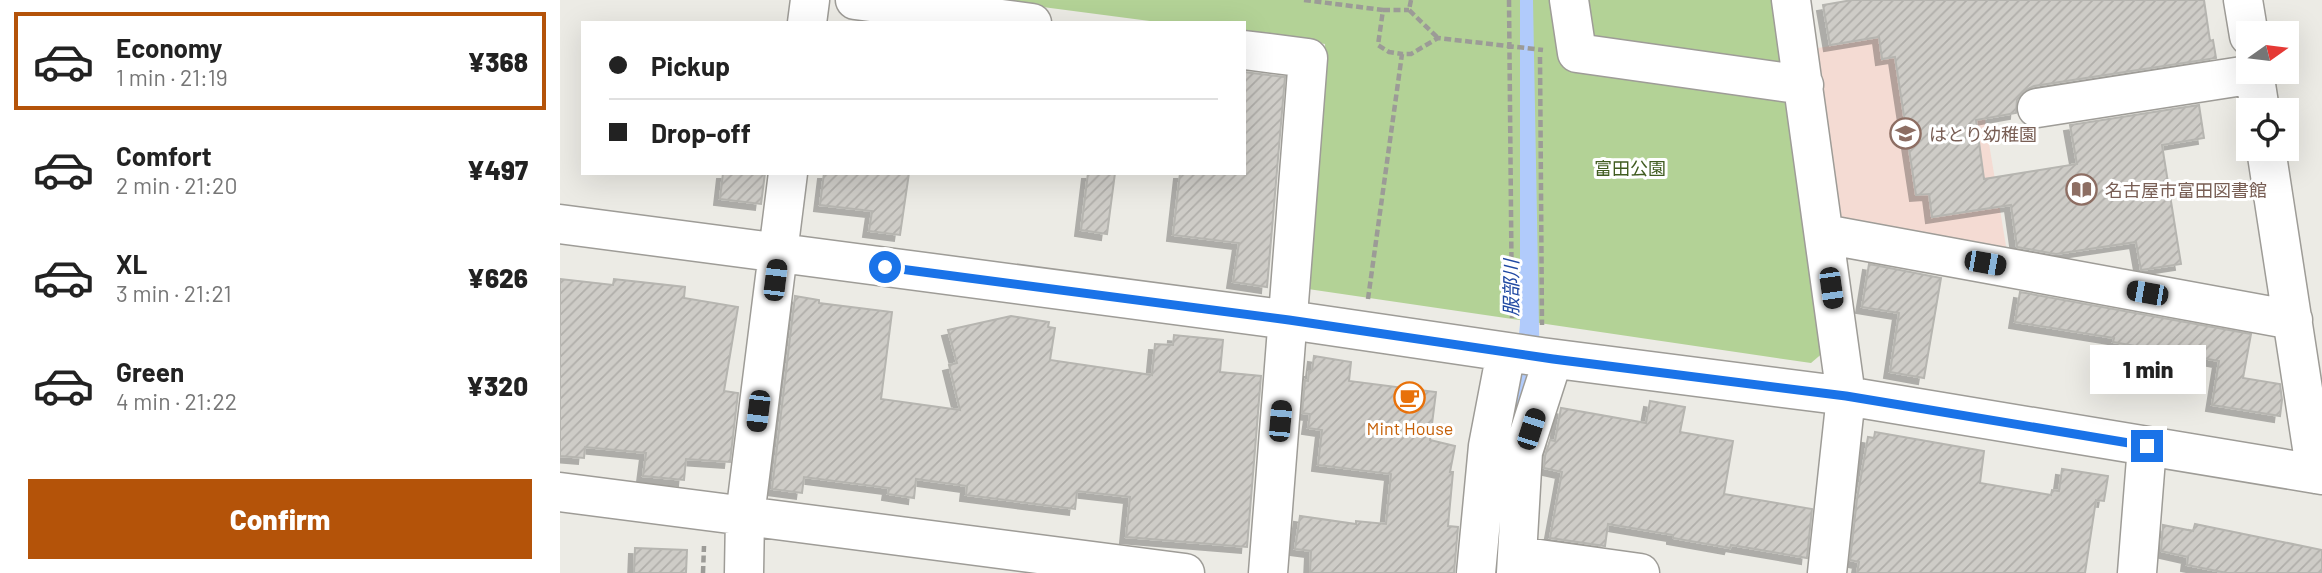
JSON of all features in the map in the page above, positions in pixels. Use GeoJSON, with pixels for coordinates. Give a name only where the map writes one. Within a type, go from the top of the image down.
{"type":"FeatureCollection","features":[{"type":"Feature","properties":{"kind":"street"},"geometry":{"type":"LineString","coordinates":[[807,21],[810,0]]}},
{"type":"Feature","properties":{"kind":"street"},"geometry":{"type":"LineString","coordinates":[[855,0],[1017,21]]}},
{"type":"Feature","properties":{"kind":"street"},"geometry":{"type":"LineString","coordinates":[[1569,0],[1577,53],[1804,85]]}},
{"type":"Feature","properties":{"kind":"street"},"geometry":{"type":"LineString","coordinates":[[1791,0],[1846,396],[1827,573]]}},
{"type":"Feature","properties":{"kind":"street"},"geometry":{"type":"LineString","coordinates":[[2243,0],[2246,21]]}},
{"type":"Feature","properties":{"kind":"street"},"geometry":{"type":"LineString","coordinates":[[1246,50],[1308,58],[1268,573]]}},
{"type":"Feature","properties":{"kind":"street"},"geometry":{"type":"LineString","coordinates":[[2037,108],[2256,85]]}},
{"type":"Feature","properties":{"kind":"street"},"geometry":{"type":"LineString","coordinates":[[560,224],[1846,396],[2319,475],[2268,161]]}},
{"type":"Feature","properties":{"kind":"street"},"geometry":{"type":"LineString","coordinates":[[744,573],[745,516],[788,175]]}},
{"type":"Feature","properties":{"kind":"street"},"geometry":{"type":"LineString","coordinates":[[1824,234],[2293,320]]}},
{"type":"Feature","properties":{"kind":"street"},"geometry":{"type":"LineString","coordinates":[[1533,356],[1523,452],[1517,564],[1640,573]]}},
{"type":"Feature","properties":{"kind":"street"},"geometry":{"type":"LineString","coordinates":[[1476,573],[1488,446],[1533,356]]}},
{"type":"Feature","properties":{"kind":"street"},"geometry":{"type":"LineString","coordinates":[[2137,573],[2147,446]]}},
{"type":"Feature","properties":{"kind":"street"},"geometry":{"type":"LineString","coordinates":[[560,492],[1185,573]]}},
{"type":"Feature","properties":{"kind":"path"},"geometry":{"type":"LineString","coordinates":[[1304,0],[1383,10],[1409,10],[1438,38]]}},
{"type":"Feature","properties":{"kind":"path"},"geometry":{"type":"LineString","coordinates":[[1409,10],[1411,0]]}},
{"type":"Feature","properties":{"kind":"path"},"geometry":{"type":"LineString","coordinates":[[1509,0],[1512,46],[1512,323],[1533,356]]}},
{"type":"Feature","properties":{"kind":"path"},"geometry":{"type":"LineString","coordinates":[[1383,10],[1378,45],[1389,52],[1411,54],[1438,38],[1536,49]]}},
{"type":"Feature","properties":{"kind":"path"},"geometry":{"type":"LineString","coordinates":[[1533,356],[1540,37]]}},
{"type":"Feature","properties":{"kind":"path"},"geometry":{"type":"LineString","coordinates":[[1364,331],[1402,54]]}},
{"type":"Feature","properties":{"kind":"shaded area","name":"はとり幼稚園"},"geometry":{"type":"Polygon","coordinates":[[[1969,23],[2008,258],[1839,218],[1812,49],[1969,23]]]}},
{"type":"Feature","properties":{"kind":"green space","name":"富田公園"},"geometry":{"type":"Polygon","coordinates":[[[990,0],[1775,0],[1825,351],[1811,363],[1308,289],[1325,44],[1246,33],[1246,21],[1150,21],[990,0]]]}},
{"type":"Feature","properties":{"kind":"water"},"geometry":{"type":"Polygon","coordinates":[[[1520,0],[1533,0],[1540,381],[1504,573],[1487,573],[1520,324],[1520,0]]]}},
{"type":"Feature","properties":{"kind":"building"},"geometry":{"type":"Polygon","coordinates":[[[1852,0],[2204,0],[2210,41],[2213,40],[2216,58],[2034,86],[2024,91],[2017,100],[2016,113],[1976,120],[1984,179],[2077,164],[2070,125],[2199,105],[2204,138],[2162,145],[2181,264],[2141,270],[2136,242],[2056,254],[2017,247],[2011,205],[1932,217],[1929,194],[1916,195],[1895,57],[1882,59],[1879,37],[1830,45],[1823,5],[1852,0]]]}},
{"type":"Feature","properties":{"kind":"building"},"geometry":{"type":"Polygon","coordinates":[[[1246,72],[1285,77],[1267,287],[1233,282],[1239,243],[1173,235],[1180,175],[1246,175],[1246,72]]]}},
{"type":"Feature","properties":{"kind":"building"},"geometry":{"type":"Polygon","coordinates":[[[723,175],[765,175],[761,204],[720,199],[723,175]]]}},
{"type":"Feature","properties":{"kind":"building"},"geometry":{"type":"Polygon","coordinates":[[[824,175],[909,175],[900,235],[869,231],[872,211],[820,205],[824,175]]]}},
{"type":"Feature","properties":{"kind":"building"},"geometry":{"type":"Polygon","coordinates":[[[1088,175],[1115,175],[1107,234],[1081,230],[1088,175]]]}},
{"type":"Feature","properties":{"kind":"building"},"geometry":{"type":"Polygon","coordinates":[[[1869,264],[1941,278],[1924,378],[1890,372],[1899,313],[1862,307],[1869,264]]]}},
{"type":"Feature","properties":{"kind":"building"},"geometry":{"type":"Polygon","coordinates":[[[560,279],[613,285],[614,279],[685,287],[684,298],[738,307],[724,391],[738,393],[730,462],[686,459],[684,480],[643,476],[646,453],[585,447],[584,458],[560,456],[560,279]]]}},
{"type":"Feature","properties":{"kind":"building"},"geometry":{"type":"Polygon","coordinates":[[[2020,292],[2251,334],[2243,378],[2280,384],[2280,416],[2212,405],[2219,361],[2113,342],[2114,338],[2015,322],[2020,292]]]}},
{"type":"Feature","properties":{"kind":"building"},"geometry":{"type":"Polygon","coordinates":[[[795,296],[819,300],[819,303],[892,312],[881,399],[960,410],[949,365],[957,363],[948,330],[1011,316],[1049,322],[1048,327],[1055,328],[1050,360],[1152,375],[1155,344],[1173,345],[1174,335],[1223,340],[1220,372],[1261,376],[1247,547],[1126,537],[1130,497],[1077,491],[1075,509],[966,495],[967,486],[916,479],[914,498],[888,494],[889,488],[804,477],[802,493],[772,489],[795,296]]]}},
{"type":"Feature","properties":{"kind":"building"},"geometry":{"type":"Polygon","coordinates":[[[1314,356],[1351,362],[1349,381],[1436,392],[1430,440],[1455,446],[1450,472],[1453,472],[1448,526],[1458,527],[1454,573],[1310,573],[1311,551],[1295,549],[1300,516],[1356,524],[1356,521],[1386,524],[1391,474],[1318,465],[1322,430],[1308,428],[1310,414],[1302,413],[1305,380],[1308,381],[1309,371],[1312,371],[1314,356]]]}},
{"type":"Feature","properties":{"kind":"building"},"geometry":{"type":"Polygon","coordinates":[[[1650,401],[1685,407],[1680,432],[1733,441],[1724,494],[1812,509],[1807,558],[1731,545],[1730,548],[1608,524],[1605,546],[1550,538],[1562,472],[1544,468],[1545,456],[1550,440],[1555,441],[1561,408],[1646,423],[1650,401]]]}},
{"type":"Feature","properties":{"kind":"building"},"geometry":{"type":"Polygon","coordinates":[[[1875,432],[1984,451],[1980,483],[2051,495],[2052,490],[2059,491],[2062,469],[2108,476],[2104,501],[2096,500],[2085,573],[1857,573],[1859,562],[1850,560],[1857,499],[1868,437],[1874,438],[1875,432]]]}},
{"type":"Feature","properties":{"kind":"building"},"geometry":{"type":"Polygon","coordinates":[[[2195,524],[2322,550],[2322,573],[2227,573],[2187,565],[2188,557],[2161,551],[2163,525],[2193,531],[2195,524]]]}},
{"type":"Feature","properties":{"kind":"building"},"geometry":{"type":"Polygon","coordinates":[[[635,548],[687,550],[686,573],[634,573],[635,548]]]}},
{"type":"Feature","properties":{"kind":"place","name":"はとり幼稚園"},"geometry":{"type":"Point","coordinates":[1906,134]}},
{"type":"Feature","properties":{"kind":"place","name":"名古屋市富田図書館"},"geometry":{"type":"Point","coordinates":[2082,190]}},
{"type":"Feature","properties":{"kind":"place","name":"Mint House"},"geometry":{"type":"Point","coordinates":[1410,398]}},
{"type":"Feature","properties":{"kind":"route"},"geometry":{"type":"LineString","coordinates":[[885,267],[1289,320],[1553,359],[1846,396],[2147,446]]}},
{"type":"Feature","properties":{"kind":"water label","name":"服部川"},"geometry":{"type":"Point","coordinates":[1510,288]}}]}
